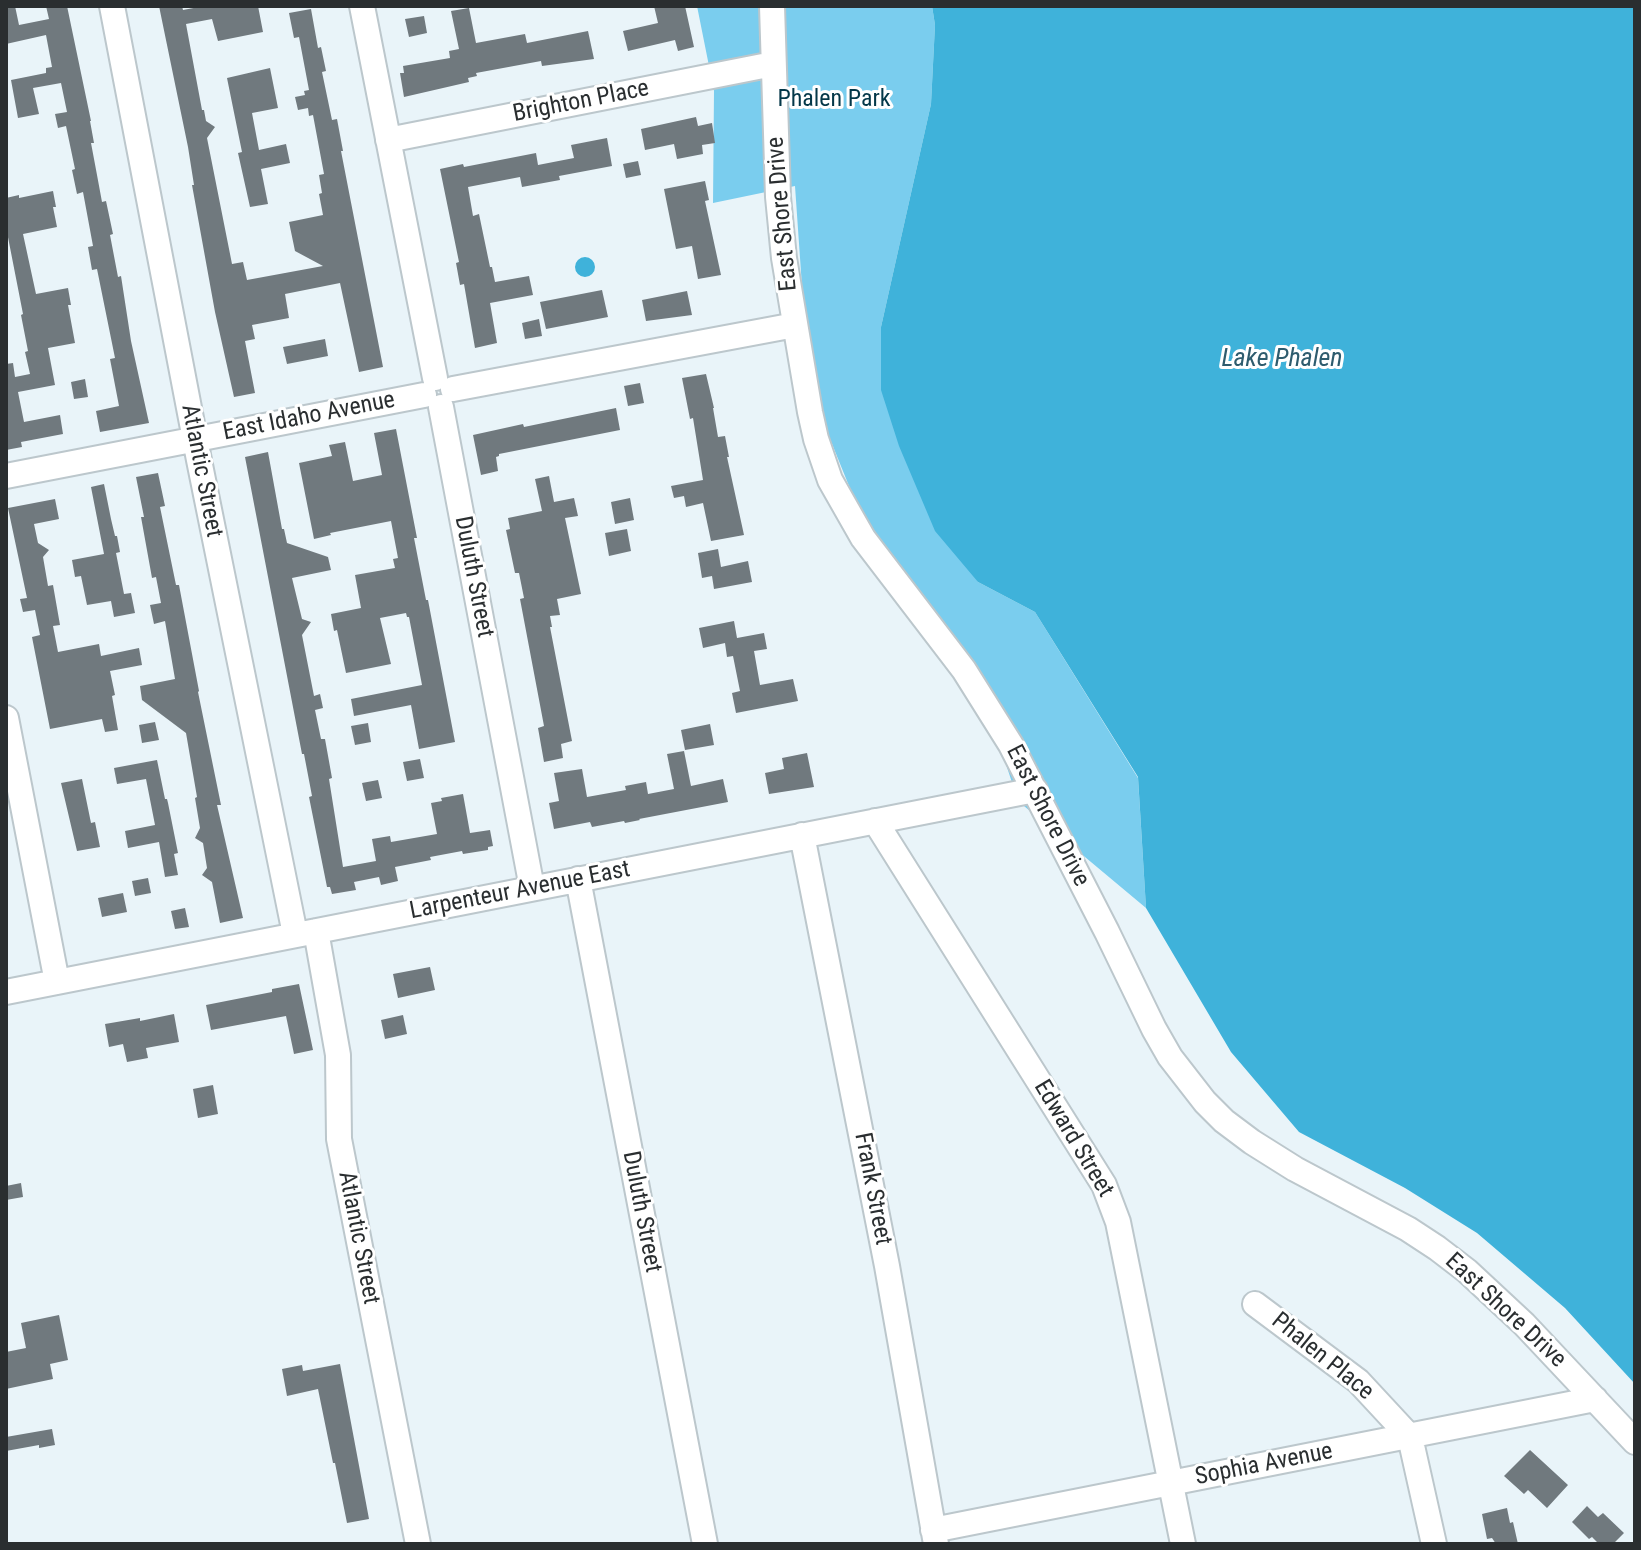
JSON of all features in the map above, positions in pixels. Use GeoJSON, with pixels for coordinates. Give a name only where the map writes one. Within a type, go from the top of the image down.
{"type":"FeatureCollection","features":[{"type":"Feature","properties":{"kind":"street","name":"Atlantic Street"},"geometry":{"type":"LineString","coordinates":[[112,6],[195,440],[306,932],[338,1055],[339,1139],[418,1544]]}},
{"type":"Feature","properties":{"kind":"street","name":"Duluth Street"},"geometry":{"type":"LineString","coordinates":[[362,6],[532,888]]}},
{"type":"Feature","properties":{"kind":"street","name":"East Shore Drive"},"geometry":{"type":"LineString","coordinates":[[772,6],[781,230],[816,439],[830,480],[863,538],[964,670],[1011,745],[1170,1057],[1205,1102],[1233,1128],[1273,1156],[1408,1229],[1457,1263],[1524,1324],[1635,1442]]}},
{"type":"Feature","properties":{"kind":"street","name":"Brighton Place"},"geometry":{"type":"LineString","coordinates":[[388,140],[773,64]]}},
{"type":"Feature","properties":{"kind":"street","name":"East Idaho Avenue"},"geometry":{"type":"LineString","coordinates":[[6,476],[795,325]]}},
{"type":"Feature","properties":{"kind":"street"},"geometry":{"type":"LineString","coordinates":[[6,718],[57,982]]}},
{"type":"Feature","properties":{"kind":"street","name":"Larpenteur Avenue East"},"geometry":{"type":"LineString","coordinates":[[6,992],[1035,790]]}},
{"type":"Feature","properties":{"kind":"street","name":"Edward Street"},"geometry":{"type":"LineString","coordinates":[[875,821],[1104,1185],[1118,1222],[1183,1544]]}},
{"type":"Feature","properties":{"kind":"street","name":"Frank Street"},"geometry":{"type":"LineString","coordinates":[[802,835],[887,1266],[934,1537]]}},
{"type":"Feature","properties":{"kind":"street","name":"Duluth Street"},"geometry":{"type":"LineString","coordinates":[[578,879],[705,1544]]}},
{"type":"Feature","properties":{"kind":"street","name":"Phalen Place"},"geometry":{"type":"LineString","coordinates":[[1255,1304],[1358,1381],[1410,1437]]}},
{"type":"Feature","properties":{"kind":"street","name":"Sophia Avenue"},"geometry":{"type":"LineString","coordinates":[[934,1537],[1172,1483],[1595,1399]]}},
{"type":"Feature","properties":{"kind":"street"},"geometry":{"type":"LineString","coordinates":[[1410,1437],[1434,1544]]}},
{"type":"Feature","properties":{"kind":"green space","name":"Phalen Park"},"geometry":{"type":"Polygon","coordinates":[[[697,6],[932,6],[935,25],[931,104],[881,327],[978,582],[1035,612],[1138,778],[1146,908],[1018,801],[975,669],[866,528],[809,387],[795,186],[713,203],[714,91],[697,6]]]}},
{"type":"Feature","properties":{"kind":"water","name":"Lake Phalen"},"geometry":{"type":"Polygon","coordinates":[[[932,6],[1635,6],[1635,1384],[1565,1308],[1477,1233],[1405,1188],[1299,1132],[1231,1052],[1146,908],[1138,777],[1035,612],[978,582],[935,531],[899,446],[881,390],[881,327],[931,104],[935,25],[932,6]]]}},
{"type":"Feature","properties":{"kind":"water"},"geometry":{"type":"Polygon","coordinates":[[[581,257],[589,257],[595,267],[589,277],[581,277],[575,271],[575,263],[581,257]]]}},
{"type":"Feature","properties":{"kind":"building"},"geometry":{"type":"Polygon","coordinates":[[[6,6],[15,6],[19,25],[49,19],[46,6],[67,6],[91,121],[94,143],[91,143],[102,202],[106,201],[118,277],[121,276],[149,423],[100,432],[96,411],[119,406],[110,359],[115,358],[97,269],[92,270],[88,247],[93,246],[83,192],[77,194],[66,126],[58,128],[55,114],[67,112],[61,83],[33,88],[39,114],[18,118],[11,80],[46,73],[46,68],[52,67],[46,35],[6,44],[6,6]]]}},
{"type":"Feature","properties":{"kind":"building"},"geometry":{"type":"Polygon","coordinates":[[[159,6],[182,6],[183,10],[204,6],[258,6],[263,32],[218,41],[212,19],[186,24],[202,110],[206,121],[215,127],[207,138],[232,264],[243,262],[247,280],[323,266],[295,251],[289,222],[323,215],[319,175],[324,174],[313,115],[309,116],[308,108],[298,110],[295,97],[305,95],[304,91],[309,90],[299,37],[294,38],[289,13],[311,9],[326,71],[322,72],[332,120],[337,119],[383,367],[359,372],[340,283],[285,294],[289,318],[252,325],[255,339],[245,341],[255,393],[234,397],[215,312],[188,147],[159,6]]]}},
{"type":"Feature","properties":{"kind":"building"},"geometry":{"type":"Polygon","coordinates":[[[654,6],[685,6],[694,47],[678,51],[675,40],[628,51],[623,31],[658,23],[654,6]]]}},
{"type":"Feature","properties":{"kind":"building"},"geometry":{"type":"Polygon","coordinates":[[[469,8],[476,43],[525,34],[527,43],[588,31],[594,59],[542,66],[541,61],[476,73],[477,76],[468,78],[469,82],[404,97],[400,73],[404,73],[403,66],[450,58],[449,51],[459,49],[451,11],[469,8]]]}},
{"type":"Feature","properties":{"kind":"building"},"geometry":{"type":"Polygon","coordinates":[[[424,16],[427,33],[409,37],[405,19],[424,16]]]}},
{"type":"Feature","properties":{"kind":"building"},"geometry":{"type":"Polygon","coordinates":[[[270,68],[278,108],[252,113],[259,150],[286,144],[290,163],[261,169],[268,204],[250,207],[227,78],[270,68]]]}},
{"type":"Feature","properties":{"kind":"building"},"geometry":{"type":"Polygon","coordinates":[[[696,117],[698,126],[712,123],[715,143],[702,145],[703,154],[677,159],[674,144],[645,150],[641,129],[696,117]]]}},
{"type":"Feature","properties":{"kind":"building"},"geometry":{"type":"Polygon","coordinates":[[[607,138],[612,166],[522,187],[520,177],[468,187],[473,216],[479,214],[495,282],[529,276],[533,295],[490,303],[497,343],[475,348],[464,284],[460,285],[456,263],[459,262],[440,169],[536,153],[538,165],[574,158],[571,145],[607,138]]]}},
{"type":"Feature","properties":{"kind":"building"},"geometry":{"type":"Polygon","coordinates":[[[638,161],[641,175],[626,178],[623,164],[638,161]]]}},
{"type":"Feature","properties":{"kind":"building"},"geometry":{"type":"Polygon","coordinates":[[[705,181],[709,200],[705,201],[721,275],[698,279],[692,246],[676,249],[664,189],[705,181]]]}},
{"type":"Feature","properties":{"kind":"building"},"geometry":{"type":"Polygon","coordinates":[[[53,191],[57,227],[23,234],[36,294],[68,288],[75,343],[48,348],[55,385],[18,392],[24,422],[60,415],[63,434],[21,442],[22,447],[6,450],[6,364],[13,363],[15,377],[30,374],[25,352],[28,351],[23,314],[6,227],[6,198],[53,191]]]}},
{"type":"Feature","properties":{"kind":"building"},"geometry":{"type":"Polygon","coordinates":[[[602,290],[608,317],[546,329],[540,302],[602,290]]]}},
{"type":"Feature","properties":{"kind":"building"},"geometry":{"type":"Polygon","coordinates":[[[687,291],[692,315],[646,321],[642,300],[687,291]]]}},
{"type":"Feature","properties":{"kind":"building"},"geometry":{"type":"Polygon","coordinates":[[[539,319],[542,336],[525,339],[522,323],[539,319]]]}},
{"type":"Feature","properties":{"kind":"building"},"geometry":{"type":"Polygon","coordinates":[[[325,339],[328,356],[287,364],[283,347],[325,339]]]}},
{"type":"Feature","properties":{"kind":"building"},"geometry":{"type":"Polygon","coordinates":[[[706,374],[718,437],[725,436],[744,535],[711,541],[703,503],[686,507],[684,496],[674,498],[671,486],[703,480],[693,418],[690,419],[682,378],[706,374]]]}},
{"type":"Feature","properties":{"kind":"building"},"geometry":{"type":"Polygon","coordinates":[[[85,379],[88,397],[74,399],[71,382],[85,379]]]}},
{"type":"Feature","properties":{"kind":"building"},"geometry":{"type":"Polygon","coordinates":[[[640,383],[644,403],[628,406],[624,386],[640,383]]]}},
{"type":"Feature","properties":{"kind":"building"},"geometry":{"type":"Polygon","coordinates":[[[616,408],[620,430],[499,454],[496,457],[498,471],[481,475],[473,435],[616,408]]]}},
{"type":"Feature","properties":{"kind":"building"},"geometry":{"type":"Polygon","coordinates":[[[396,429],[417,538],[414,538],[455,742],[419,749],[411,705],[354,716],[351,699],[422,685],[409,617],[406,613],[380,618],[391,664],[346,673],[331,614],[361,608],[355,575],[395,568],[393,559],[398,558],[391,521],[314,539],[299,463],[332,456],[329,445],[345,442],[353,481],[382,475],[374,433],[396,429]]]}},
{"type":"Feature","properties":{"kind":"building"},"geometry":{"type":"Polygon","coordinates":[[[268,452],[287,543],[328,557],[331,570],[292,578],[302,619],[311,622],[302,635],[314,696],[320,694],[323,708],[315,710],[321,739],[325,739],[332,778],[329,779],[343,867],[376,861],[372,839],[390,836],[391,842],[437,834],[431,803],[463,794],[470,833],[490,830],[493,846],[488,850],[463,854],[462,851],[395,867],[398,881],[381,885],[379,877],[354,882],[356,890],[332,894],[330,887],[327,887],[245,457],[268,452]]]}},
{"type":"Feature","properties":{"kind":"building"},"geometry":{"type":"Polygon","coordinates":[[[158,473],[165,506],[160,507],[176,585],[179,585],[221,805],[217,805],[243,918],[220,923],[212,882],[202,875],[207,868],[203,843],[195,838],[200,828],[186,733],[142,700],[140,686],[175,679],[165,621],[154,624],[150,605],[161,603],[156,577],[152,578],[136,477],[158,473]]]}},
{"type":"Feature","properties":{"kind":"building"},"geometry":{"type":"Polygon","coordinates":[[[549,476],[554,502],[574,498],[578,516],[565,518],[581,594],[557,599],[560,615],[550,616],[572,741],[561,744],[563,758],[544,762],[538,728],[544,726],[520,599],[524,598],[506,530],[510,529],[508,518],[542,511],[535,479],[549,476]]]}},
{"type":"Feature","properties":{"kind":"building"},"geometry":{"type":"Polygon","coordinates":[[[104,484],[120,552],[116,553],[124,594],[131,593],[135,613],[114,617],[111,601],[87,605],[81,576],[75,577],[72,560],[104,554],[91,487],[104,484]]]}},
{"type":"Feature","properties":{"kind":"building"},"geometry":{"type":"Polygon","coordinates":[[[630,498],[634,520],[615,524],[611,502],[630,498]]]}},
{"type":"Feature","properties":{"kind":"building"},"geometry":{"type":"Polygon","coordinates":[[[55,499],[59,519],[34,524],[38,543],[49,550],[43,557],[48,586],[53,585],[60,625],[53,626],[58,652],[99,644],[101,656],[139,648],[142,665],[110,671],[118,730],[105,732],[102,719],[50,729],[32,637],[40,635],[35,610],[23,612],[20,599],[27,598],[8,508],[55,499]]]}},
{"type":"Feature","properties":{"kind":"building"},"geometry":{"type":"Polygon","coordinates":[[[627,529],[631,551],[609,556],[605,533],[627,529]]]}},
{"type":"Feature","properties":{"kind":"building"},"geometry":{"type":"Polygon","coordinates":[[[718,549],[721,567],[748,561],[752,582],[714,589],[712,576],[702,578],[698,553],[718,549]]]}},
{"type":"Feature","properties":{"kind":"building"},"geometry":{"type":"Polygon","coordinates":[[[734,621],[737,638],[764,633],[767,649],[754,651],[760,685],[793,679],[798,701],[736,713],[732,693],[740,691],[733,656],[727,657],[725,643],[703,648],[699,628],[734,621]]]}},
{"type":"Feature","properties":{"kind":"building"},"geometry":{"type":"Polygon","coordinates":[[[155,722],[159,740],[142,743],[139,725],[155,722]]]}},
{"type":"Feature","properties":{"kind":"building"},"geometry":{"type":"Polygon","coordinates":[[[368,723],[371,742],[355,745],[351,726],[368,723]]]}},
{"type":"Feature","properties":{"kind":"building"},"geometry":{"type":"Polygon","coordinates":[[[710,724],[714,745],[685,750],[681,730],[710,724]]]}},
{"type":"Feature","properties":{"kind":"building"},"geometry":{"type":"Polygon","coordinates":[[[684,751],[691,786],[723,779],[728,802],[625,823],[592,827],[590,822],[554,829],[549,803],[559,801],[554,773],[582,769],[587,797],[626,790],[625,786],[646,782],[648,794],[674,789],[667,754],[684,751]]]}},
{"type":"Feature","properties":{"kind":"building"},"geometry":{"type":"Polygon","coordinates":[[[807,753],[814,787],[769,794],[765,773],[784,769],[782,758],[807,753]]]}},
{"type":"Feature","properties":{"kind":"building"},"geometry":{"type":"Polygon","coordinates":[[[420,759],[424,778],[407,781],[403,762],[420,759]]]}},
{"type":"Feature","properties":{"kind":"building"},"geometry":{"type":"Polygon","coordinates":[[[157,760],[178,853],[174,854],[178,875],[165,877],[159,842],[128,848],[125,831],[155,825],[146,779],[117,784],[114,768],[157,760]]]}},
{"type":"Feature","properties":{"kind":"building"},"geometry":{"type":"Polygon","coordinates":[[[82,779],[91,823],[95,822],[100,847],[77,851],[61,783],[82,779]]]}},
{"type":"Feature","properties":{"kind":"building"},"geometry":{"type":"Polygon","coordinates":[[[378,780],[382,798],[366,801],[362,783],[378,780]]]}},
{"type":"Feature","properties":{"kind":"building"},"geometry":{"type":"Polygon","coordinates":[[[148,878],[151,893],[135,896],[132,881],[148,878]]]}},
{"type":"Feature","properties":{"kind":"building"},"geometry":{"type":"Polygon","coordinates":[[[123,893],[127,912],[102,917],[98,898],[123,893]]]}},
{"type":"Feature","properties":{"kind":"building"},"geometry":{"type":"Polygon","coordinates":[[[185,908],[189,927],[175,929],[171,911],[185,908]]]}},
{"type":"Feature","properties":{"kind":"building"},"geometry":{"type":"Polygon","coordinates":[[[430,967],[435,990],[398,998],[393,974],[430,967]]]}},
{"type":"Feature","properties":{"kind":"building"},"geometry":{"type":"Polygon","coordinates":[[[299,984],[313,1050],[294,1054],[286,1016],[211,1030],[206,1005],[299,984]]]}},
{"type":"Feature","properties":{"kind":"building"},"geometry":{"type":"Polygon","coordinates":[[[174,1014],[179,1042],[146,1048],[148,1058],[127,1062],[123,1044],[109,1047],[105,1024],[174,1014]]]}},
{"type":"Feature","properties":{"kind":"building"},"geometry":{"type":"Polygon","coordinates":[[[403,1015],[407,1034],[385,1039],[381,1020],[403,1015]]]}},
{"type":"Feature","properties":{"kind":"building"},"geometry":{"type":"Polygon","coordinates":[[[213,1085],[218,1114],[198,1118],[193,1089],[213,1085]]]}},
{"type":"Feature","properties":{"kind":"building"},"geometry":{"type":"Polygon","coordinates":[[[21,1183],[23,1197],[6,1200],[6,1186],[21,1183]]]}},
{"type":"Feature","properties":{"kind":"building"},"geometry":{"type":"Polygon","coordinates":[[[59,1315],[68,1360],[50,1364],[53,1379],[6,1389],[6,1352],[26,1348],[21,1323],[59,1315]]]}},
{"type":"Feature","properties":{"kind":"building"},"geometry":{"type":"Polygon","coordinates":[[[340,1364],[369,1519],[347,1523],[318,1389],[287,1396],[282,1369],[302,1365],[303,1371],[340,1364]]]}},
{"type":"Feature","properties":{"kind":"building"},"geometry":{"type":"Polygon","coordinates":[[[52,1429],[55,1445],[6,1451],[6,1437],[52,1429]]]}},
{"type":"Feature","properties":{"kind":"building"},"geometry":{"type":"Polygon","coordinates":[[[1530,1450],[1568,1485],[1547,1508],[1528,1490],[1524,1494],[1504,1476],[1530,1450]]]}},
{"type":"Feature","properties":{"kind":"building"},"geometry":{"type":"Polygon","coordinates":[[[1587,1506],[1598,1517],[1603,1513],[1624,1533],[1613,1544],[1599,1544],[1592,1537],[1589,1539],[1572,1522],[1587,1506]]]}},
{"type":"Feature","properties":{"kind":"building"},"geometry":{"type":"Polygon","coordinates":[[[1507,1508],[1518,1544],[1496,1544],[1492,1538],[1487,1539],[1482,1514],[1507,1508]]]}}]}
